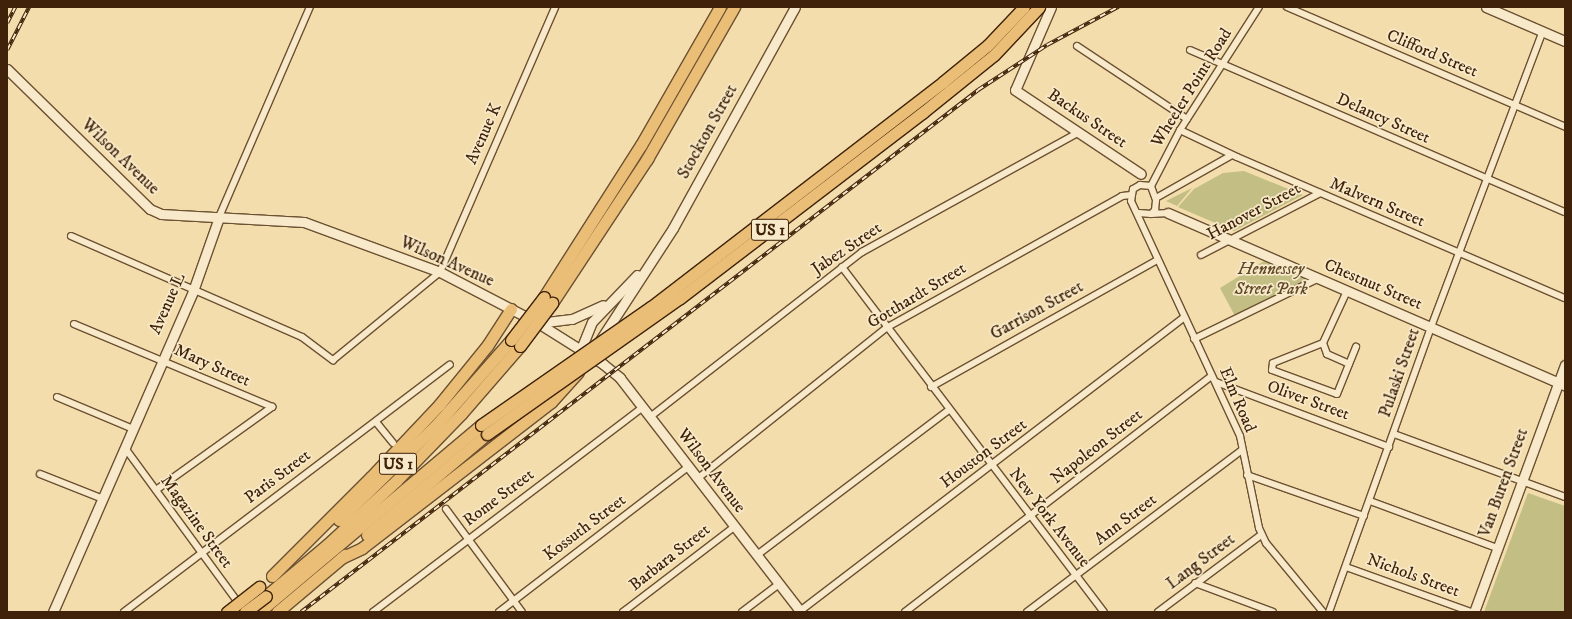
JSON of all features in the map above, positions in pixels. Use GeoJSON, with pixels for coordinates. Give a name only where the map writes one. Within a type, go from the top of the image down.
{"type":"FeatureCollection","features":[{"type":"Feature","properties":{"kind":"highway","name":"US 1"},"geometry":{"type":"LineString","coordinates":[[270,602],[272,576],[321,536],[394,468],[515,343],[548,300],[641,145],[720,7]]}},
{"type":"Feature","properties":{"kind":"highway"},"geometry":{"type":"LineString","coordinates":[[548,300],[635,179],[734,7]]}},
{"type":"Feature","properties":{"kind":"highway"},"geometry":{"type":"LineString","coordinates":[[245,612],[270,602],[484,429],[651,307],[943,82],[988,45],[1024,7]]}},
{"type":"Feature","properties":{"kind":"highway","name":"US 1"},"geometry":{"type":"LineString","coordinates":[[227,612],[270,602],[341,558],[484,429],[680,298],[928,108],[994,54],[1039,7]]}},
{"type":"Feature","properties":{"kind":"highway"},"geometry":{"type":"LineString","coordinates":[[272,576],[429,416],[477,358],[511,309]]}},
{"type":"Feature","properties":{"kind":"highway"},"geometry":{"type":"LineString","coordinates":[[259,612],[328,544],[402,475],[461,414],[515,343]]}},
{"type":"Feature","properties":{"kind":"highway"},"geometry":{"type":"LineString","coordinates":[[341,558],[362,548],[551,402],[591,355]]}},
{"type":"Feature","properties":{"kind":"main road","name":"Stockton Street"},"geometry":{"type":"LineString","coordinates":[[591,355],[644,269],[673,228],[795,7]]}},
{"type":"Feature","properties":{"kind":"main road","name":"Backus Street"},"geometry":{"type":"LineString","coordinates":[[1051,7],[1015,90],[1141,174]]}},
{"type":"Feature","properties":{"kind":"main road"},"geometry":{"type":"LineString","coordinates":[[1486,7],[1565,41]]}},
{"type":"Feature","properties":{"kind":"main road","name":"Wilson Avenue"},"geometry":{"type":"LineString","coordinates":[[7,69],[150,209],[160,214],[304,222],[440,272],[538,323],[591,355],[620,378],[800,611]]}},
{"type":"Feature","properties":{"kind":"main road","name":"Chestnut Street"},"geometry":{"type":"LineString","coordinates":[[1168,213],[1562,385]]}},
{"type":"Feature","properties":{"kind":"main road","name":"Avenue L"},"geometry":{"type":"LineString","coordinates":[[54,612],[125,448],[161,359],[193,290],[219,217]]}},
{"type":"Feature","properties":{"kind":"main road","name":"Stockton Street"},"geometry":{"type":"LineString","coordinates":[[581,349],[592,322],[644,269]]}},
{"type":"Feature","properties":{"kind":"main road"},"geometry":{"type":"LineString","coordinates":[[538,323],[578,317],[611,301]]}},
{"type":"Feature","properties":{"kind":"main road","name":"Van Buren Street"},"geometry":{"type":"LineString","coordinates":[[1472,612],[1498,548],[1522,482],[1562,385],[1565,365]]}},
{"type":"Feature","properties":{"kind":"street","name":"Avenue L"},"geometry":{"type":"LineString","coordinates":[[219,217],[310,7]]}},
{"type":"Feature","properties":{"kind":"street","name":"Avenue K"},"geometry":{"type":"LineString","coordinates":[[440,272],[555,7]]}},
{"type":"Feature","properties":{"kind":"street","name":"Wheeler Point Road"},"geometry":{"type":"LineString","coordinates":[[1149,185],[1180,130],[1259,7]]}},
{"type":"Feature","properties":{"kind":"street","name":"Clifford Street"},"geometry":{"type":"LineString","coordinates":[[1287,7],[1565,127]]}},
{"type":"Feature","properties":{"kind":"street","name":"Pulaski Street"},"geometry":{"type":"LineString","coordinates":[[1329,612],[1458,253],[1543,31]]}},
{"type":"Feature","properties":{"kind":"street"},"geometry":{"type":"LineString","coordinates":[[1077,46],[1187,119]]}},
{"type":"Feature","properties":{"kind":"street","name":"Delancy Street"},"geometry":{"type":"LineString","coordinates":[[1190,50],[1565,212]]}},
{"type":"Feature","properties":{"kind":"street","name":"Malvern Street"},"geometry":{"type":"LineString","coordinates":[[1180,130],[1232,155],[1565,298]]}},
{"type":"Feature","properties":{"kind":"street","name":"Jabez Street"},"geometry":{"type":"LineString","coordinates":[[650,417],[862,252],[1079,132]]}},
{"type":"Feature","properties":{"kind":"street"},"geometry":{"type":"LineString","coordinates":[[1151,214],[1156,201],[1232,155]]}},
{"type":"Feature","properties":{"kind":"street"},"geometry":{"type":"LineString","coordinates":[[1141,174],[1149,185],[1156,201],[1168,213]]}},
{"type":"Feature","properties":{"kind":"street"},"geometry":{"type":"LineString","coordinates":[[1140,184],[1141,174]]}},
{"type":"Feature","properties":{"kind":"street"},"geometry":{"type":"LineString","coordinates":[[1149,185],[1140,184],[1133,189],[1131,195],[1139,213],[1168,213]]}},
{"type":"Feature","properties":{"kind":"street","name":"Hanover Street"},"geometry":{"type":"LineString","coordinates":[[1201,255],[1320,193]]}},
{"type":"Feature","properties":{"kind":"street","name":"Gotthardt Street"},"geometry":{"type":"LineString","coordinates":[[697,479],[886,328],[1122,196],[1131,195]]}},
{"type":"Feature","properties":{"kind":"street","name":"Elm Road"},"geometry":{"type":"LineString","coordinates":[[1139,213],[1157,260],[1183,318],[1216,382],[1240,436],[1247,475],[1261,535],[1323,612]]}},
{"type":"Feature","properties":{"kind":"street"},"geometry":{"type":"LineString","coordinates":[[71,236],[302,337],[334,360],[440,272]]}},
{"type":"Feature","properties":{"kind":"street","name":"Garrison Street"},"geometry":{"type":"LineString","coordinates":[[931,387],[1157,260]]}},
{"type":"Feature","properties":{"kind":"street","name":"New York Avenue"},"geometry":{"type":"LineString","coordinates":[[842,267],[886,328],[1104,612]]}},
{"type":"Feature","properties":{"kind":"street"},"geometry":{"type":"LineString","coordinates":[[1194,338],[1317,279]]}},
{"type":"Feature","properties":{"kind":"street"},"geometry":{"type":"LineString","coordinates":[[1347,291],[1323,343],[1273,364],[1272,370],[1337,394],[1356,347]]}},
{"type":"Feature","properties":{"kind":"street","name":"Houston Street"},"geometry":{"type":"LineString","coordinates":[[800,611],[1183,318]]}},
{"type":"Feature","properties":{"kind":"street","name":"Mary Street"},"geometry":{"type":"LineString","coordinates":[[74,324],[161,359],[272,407],[156,490]]}},
{"type":"Feature","properties":{"kind":"street"},"geometry":{"type":"LineString","coordinates":[[1323,343],[1327,354],[1349,364]]}},
{"type":"Feature","properties":{"kind":"street","name":"Paris Street"},"geometry":{"type":"LineString","coordinates":[[124,612],[450,365]]}},
{"type":"Feature","properties":{"kind":"street","name":"Napoleon Street"},"geometry":{"type":"LineString","coordinates":[[904,612],[1212,376]]}},
{"type":"Feature","properties":{"kind":"street","name":"Oliver Street"},"geometry":{"type":"LineString","coordinates":[[1216,382],[1389,447]]}},
{"type":"Feature","properties":{"kind":"street"},"geometry":{"type":"LineString","coordinates":[[57,397],[132,429]]}},
{"type":"Feature","properties":{"kind":"street","name":"Rome Street"},"geometry":{"type":"LineString","coordinates":[[373,612],[467,539],[642,408]]}},
{"type":"Feature","properties":{"kind":"street"},"geometry":{"type":"LineString","coordinates":[[757,556],[949,410]]}},
{"type":"Feature","properties":{"kind":"street"},"geometry":{"type":"LineString","coordinates":[[376,422],[393,443]]}},
{"type":"Feature","properties":{"kind":"street"},"geometry":{"type":"LineString","coordinates":[[1394,434],[1565,497]]}},
{"type":"Feature","properties":{"kind":"street","name":"Magazine Street"},"geometry":{"type":"LineString","coordinates":[[125,448],[245,612]]}},
{"type":"Feature","properties":{"kind":"street","name":"Ann Street"},"geometry":{"type":"LineString","coordinates":[[1027,612],[1242,450]]}},
{"type":"Feature","properties":{"kind":"street","name":"Kossuth Street"},"geometry":{"type":"LineString","coordinates":[[499,612],[688,467]]}},
{"type":"Feature","properties":{"kind":"street"},"geometry":{"type":"LineString","coordinates":[[40,474],[103,499]]}},
{"type":"Feature","properties":{"kind":"street"},"geometry":{"type":"LineString","coordinates":[[1247,475],[1364,516]]}},
{"type":"Feature","properties":{"kind":"street"},"geometry":{"type":"LineString","coordinates":[[1370,501],[1498,548]]}},
{"type":"Feature","properties":{"kind":"street"},"geometry":{"type":"LineString","coordinates":[[446,509],[522,612]]}},
{"type":"Feature","properties":{"kind":"street","name":"Barbara Street"},"geometry":{"type":"LineString","coordinates":[[623,612],[734,527]]}},
{"type":"Feature","properties":{"kind":"street","name":"Lang Street"},"geometry":{"type":"LineString","coordinates":[[1158,612],[1261,535]]}},
{"type":"Feature","properties":{"kind":"street","name":"Nichols Street"},"geometry":{"type":"LineString","coordinates":[[1346,567],[1472,612]]}},
{"type":"Feature","properties":{"kind":"street"},"geometry":{"type":"LineString","coordinates":[[742,612],[779,584]]}},
{"type":"Feature","properties":{"kind":"street"},"geometry":{"type":"LineString","coordinates":[[1196,584],[1273,612]]}},
{"type":"Feature","properties":{"kind":"green space"},"geometry":{"type":"Polygon","coordinates":[[[1244,171],[1303,195],[1234,231],[1178,207],[1194,189],[1223,173],[1244,171]]]}},
{"type":"Feature","properties":{"kind":"green space"},"geometry":{"type":"Polygon","coordinates":[[[1192,188],[1177,206],[1166,201],[1192,188]]]}},
{"type":"Feature","properties":{"kind":"green space","name":"Hennessey Street Park"},"geometry":{"type":"Polygon","coordinates":[[[1269,258],[1317,279],[1236,318],[1220,288],[1269,258]]]}},
{"type":"Feature","properties":{"kind":"green space"},"geometry":{"type":"Polygon","coordinates":[[[1528,493],[1565,506],[1565,612],[1484,612],[1528,493]]]}},
{"type":"Feature","properties":{"kind":"railway"},"geometry":{"type":"LineString","coordinates":[[7,23],[15,7]]}},
{"type":"Feature","properties":{"kind":"railway"},"geometry":{"type":"LineString","coordinates":[[7,50],[29,7]]}},
{"type":"Feature","properties":{"kind":"railway"},"geometry":{"type":"LineString","coordinates":[[301,612],[978,90],[1047,45],[1118,7]]}}]}
